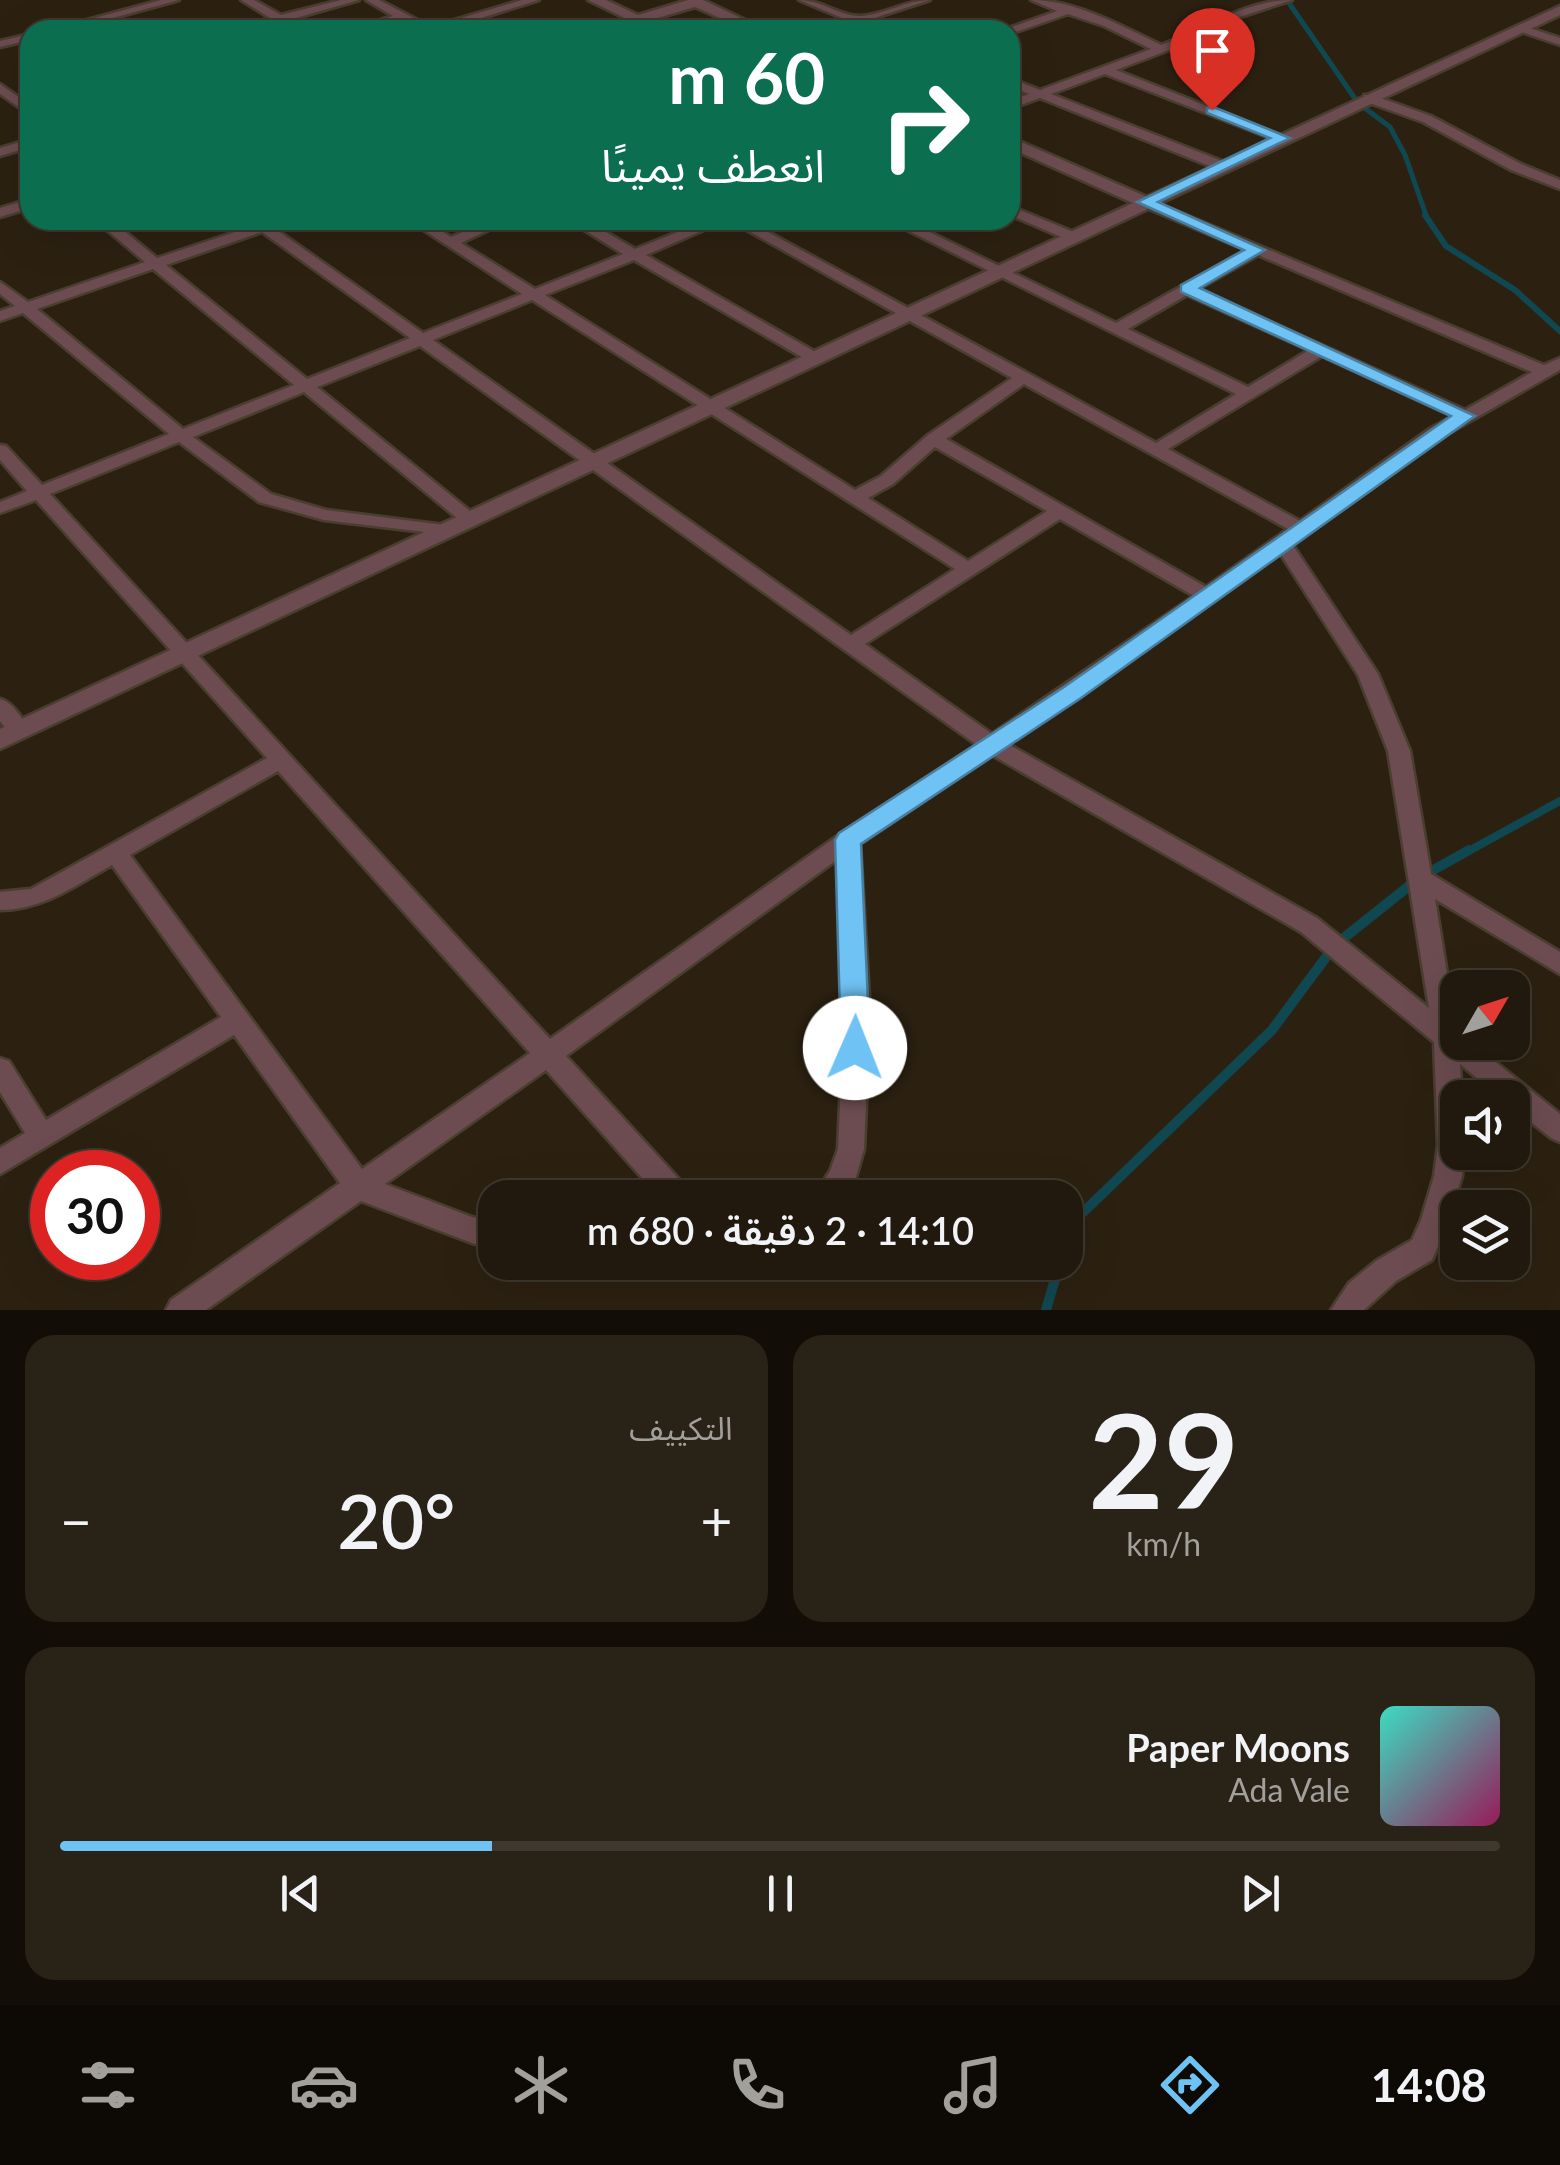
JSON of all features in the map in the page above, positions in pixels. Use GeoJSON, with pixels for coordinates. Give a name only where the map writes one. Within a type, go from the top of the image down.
{"type":"FeatureCollection","features":[{"type":"Feature","properties":{"kind":"street"},"geometry":{"type":"LineString","coordinates":[[95,20],[174,0]]}},
{"type":"Feature","properties":{"kind":"street"},"geometry":{"type":"LineString","coordinates":[[246,0],[282,20]]}},
{"type":"Feature","properties":{"kind":"street"},"geometry":{"type":"LineString","coordinates":[[272,20],[354,0]]}},
{"type":"Feature","properties":{"kind":"street"},"geometry":{"type":"LineString","coordinates":[[371,0],[411,20]]}},
{"type":"Feature","properties":{"kind":"street"},"geometry":{"type":"LineString","coordinates":[[465,20],[534,0]]}},
{"type":"Feature","properties":{"kind":"street"},"geometry":{"type":"LineString","coordinates":[[595,0],[622,20]]}},
{"type":"Feature","properties":{"kind":"street"},"geometry":{"type":"LineString","coordinates":[[804,0],[861,19]]}},
{"type":"Feature","properties":{"kind":"street"},"geometry":{"type":"LineString","coordinates":[[858,20],[925,0]]}},
{"type":"Feature","properties":{"kind":"street"},"geometry":{"type":"LineString","coordinates":[[1036,0],[1108,24],[1160,49]]}},
{"type":"Feature","properties":{"kind":"street"},"geometry":{"type":"LineString","coordinates":[[1020,101],[1160,49],[1236,15],[1287,0]]}},
{"type":"Feature","properties":{"kind":"street"},"geometry":{"type":"LineString","coordinates":[[644,20],[699,1],[738,20]]}},
{"type":"Feature","properties":{"kind":"street"},"geometry":{"type":"LineString","coordinates":[[0,706],[9,736],[1560,10]]}},
{"type":"Feature","properties":{"kind":"street"},"geometry":{"type":"LineString","coordinates":[[1020,27],[1066,11]]}},
{"type":"Feature","properties":{"kind":"street"},"geometry":{"type":"LineString","coordinates":[[389,20],[403,16]]}},
{"type":"Feature","properties":{"kind":"street"},"geometry":{"type":"LineString","coordinates":[[1520,28],[1560,42]]}},
{"type":"Feature","properties":{"kind":"street"},"geometry":{"type":"LineString","coordinates":[[1105,70],[1282,138]]}},
{"type":"Feature","properties":{"kind":"street"},"geometry":{"type":"LineString","coordinates":[[1020,86],[1222,166]]}},
{"type":"Feature","properties":{"kind":"street"},"geometry":{"type":"LineString","coordinates":[[0,88],[20,103]]}},
{"type":"Feature","properties":{"kind":"street"},"geometry":{"type":"LineString","coordinates":[[1368,98],[1441,126],[1516,167],[1560,185]]}},
{"type":"Feature","properties":{"kind":"street"},"geometry":{"type":"LineString","coordinates":[[1020,146],[1256,250],[1552,367]]}},
{"type":"Feature","properties":{"kind":"street"},"geometry":{"type":"LineString","coordinates":[[1020,214],[1071,236]]}},
{"type":"Feature","properties":{"kind":"street"},"geometry":{"type":"LineString","coordinates":[[114,230],[470,520]]}},
{"type":"Feature","properties":{"kind":"street"},"geometry":{"type":"LineString","coordinates":[[0,316],[240,230]]}},
{"type":"Feature","properties":{"kind":"street"},"geometry":{"type":"LineString","coordinates":[[268,230],[992,745],[1309,925],[1440,1030]]}},
{"type":"Feature","properties":{"kind":"street"},"geometry":{"type":"LineString","coordinates":[[430,230],[968,569]]}},
{"type":"Feature","properties":{"kind":"street"},"geometry":{"type":"LineString","coordinates":[[450,242],[479,230]]}},
{"type":"Feature","properties":{"kind":"street"},"geometry":{"type":"LineString","coordinates":[[592,230],[813,357]]}},
{"type":"Feature","properties":{"kind":"street"},"geometry":{"type":"LineString","coordinates":[[0,508],[695,230]]}},
{"type":"Feature","properties":{"kind":"street"},"geometry":{"type":"LineString","coordinates":[[755,230],[1303,530]]}},
{"type":"Feature","properties":{"kind":"street"},"geometry":{"type":"LineString","coordinates":[[915,230],[1251,395]]}},
{"type":"Feature","properties":{"kind":"street"},"geometry":{"type":"LineString","coordinates":[[1116,329],[1256,250]]}},
{"type":"Feature","properties":{"kind":"street"},"geometry":{"type":"LineString","coordinates":[[0,286],[238,481],[286,506],[444,531]]}},
{"type":"Feature","properties":{"kind":"street"},"geometry":{"type":"LineString","coordinates":[[1187,289],[1466,416]]}},
{"type":"Feature","properties":{"kind":"street"},"geometry":{"type":"LineString","coordinates":[[1156,449],[1322,350]]}},
{"type":"Feature","properties":{"kind":"street"},"geometry":{"type":"LineString","coordinates":[[181,1310],[848,840],[1283,544],[1434,434],[1552,367]]}},
{"type":"Feature","properties":{"kind":"street"},"geometry":{"type":"LineString","coordinates":[[854,498],[887,480],[934,439],[1025,376]]}},
{"type":"Feature","properties":{"kind":"street"},"geometry":{"type":"LineString","coordinates":[[934,439],[1208,596]]}},
{"type":"Feature","properties":{"kind":"street"},"geometry":{"type":"LineString","coordinates":[[0,450],[662,1180]]}},
{"type":"Feature","properties":{"kind":"street"},"geometry":{"type":"LineString","coordinates":[[851,644],[1060,510]]}},
{"type":"Feature","properties":{"kind":"street"},"geometry":{"type":"LineString","coordinates":[[1283,544],[1368,674],[1399,751],[1440,1000]]}},
{"type":"Feature","properties":{"kind":"street"},"geometry":{"type":"LineString","coordinates":[[0,901],[30,899],[283,759]]}},
{"type":"Feature","properties":{"kind":"street"},"geometry":{"type":"LineString","coordinates":[[840,1180],[851,1149],[857,1014],[848,840]]}},
{"type":"Feature","properties":{"kind":"street"},"geometry":{"type":"LineString","coordinates":[[117,854],[359,1187],[478,1231]]}},
{"type":"Feature","properties":{"kind":"street"},"geometry":{"type":"LineString","coordinates":[[1419,878],[1560,964]]}},
{"type":"Feature","properties":{"kind":"street"},"geometry":{"type":"LineString","coordinates":[[0,1162],[238,1020]]}},
{"type":"Feature","properties":{"kind":"street"},"geometry":{"type":"LineString","coordinates":[[1346,1310],[1359,1292],[1422,1250],[1435,1220],[1448,1176],[1451,1145],[1447,1060]]}},
{"type":"Feature","properties":{"kind":"street"},"geometry":{"type":"LineString","coordinates":[[1476,1060],[1560,1130]]}},
{"type":"Feature","properties":{"kind":"street"},"geometry":{"type":"LineString","coordinates":[[0,1069],[42,1137]]}},
{"type":"Feature","properties":{"kind":"waterway"},"geometry":{"type":"LineString","coordinates":[[1287,0],[1358,103],[1390,127],[1405,155],[1427,218]]}},
{"type":"Feature","properties":{"kind":"waterway"},"geometry":{"type":"LineString","coordinates":[[1427,218],[1446,246],[1515,290],[1560,331]]}},
{"type":"Feature","properties":{"kind":"waterway"},"geometry":{"type":"LineString","coordinates":[[1465,853],[1560,801]]}},
{"type":"Feature","properties":{"kind":"waterway"},"geometry":{"type":"LineString","coordinates":[[1083,1212],[1272,1030],[1335,945],[1419,878],[1469,850]]}},
{"type":"Feature","properties":{"kind":"waterway"},"geometry":{"type":"LineString","coordinates":[[1046,1310],[1055,1280]]}},
{"type":"Feature","properties":{"kind":"route"},"geometry":{"type":"LineString","coordinates":[[855,1048],[857,1014],[848,840],[1072,692],[1434,434],[1466,416],[1187,289],[1256,250],[1145,202],[1282,138],[1212,110]]}}]}
